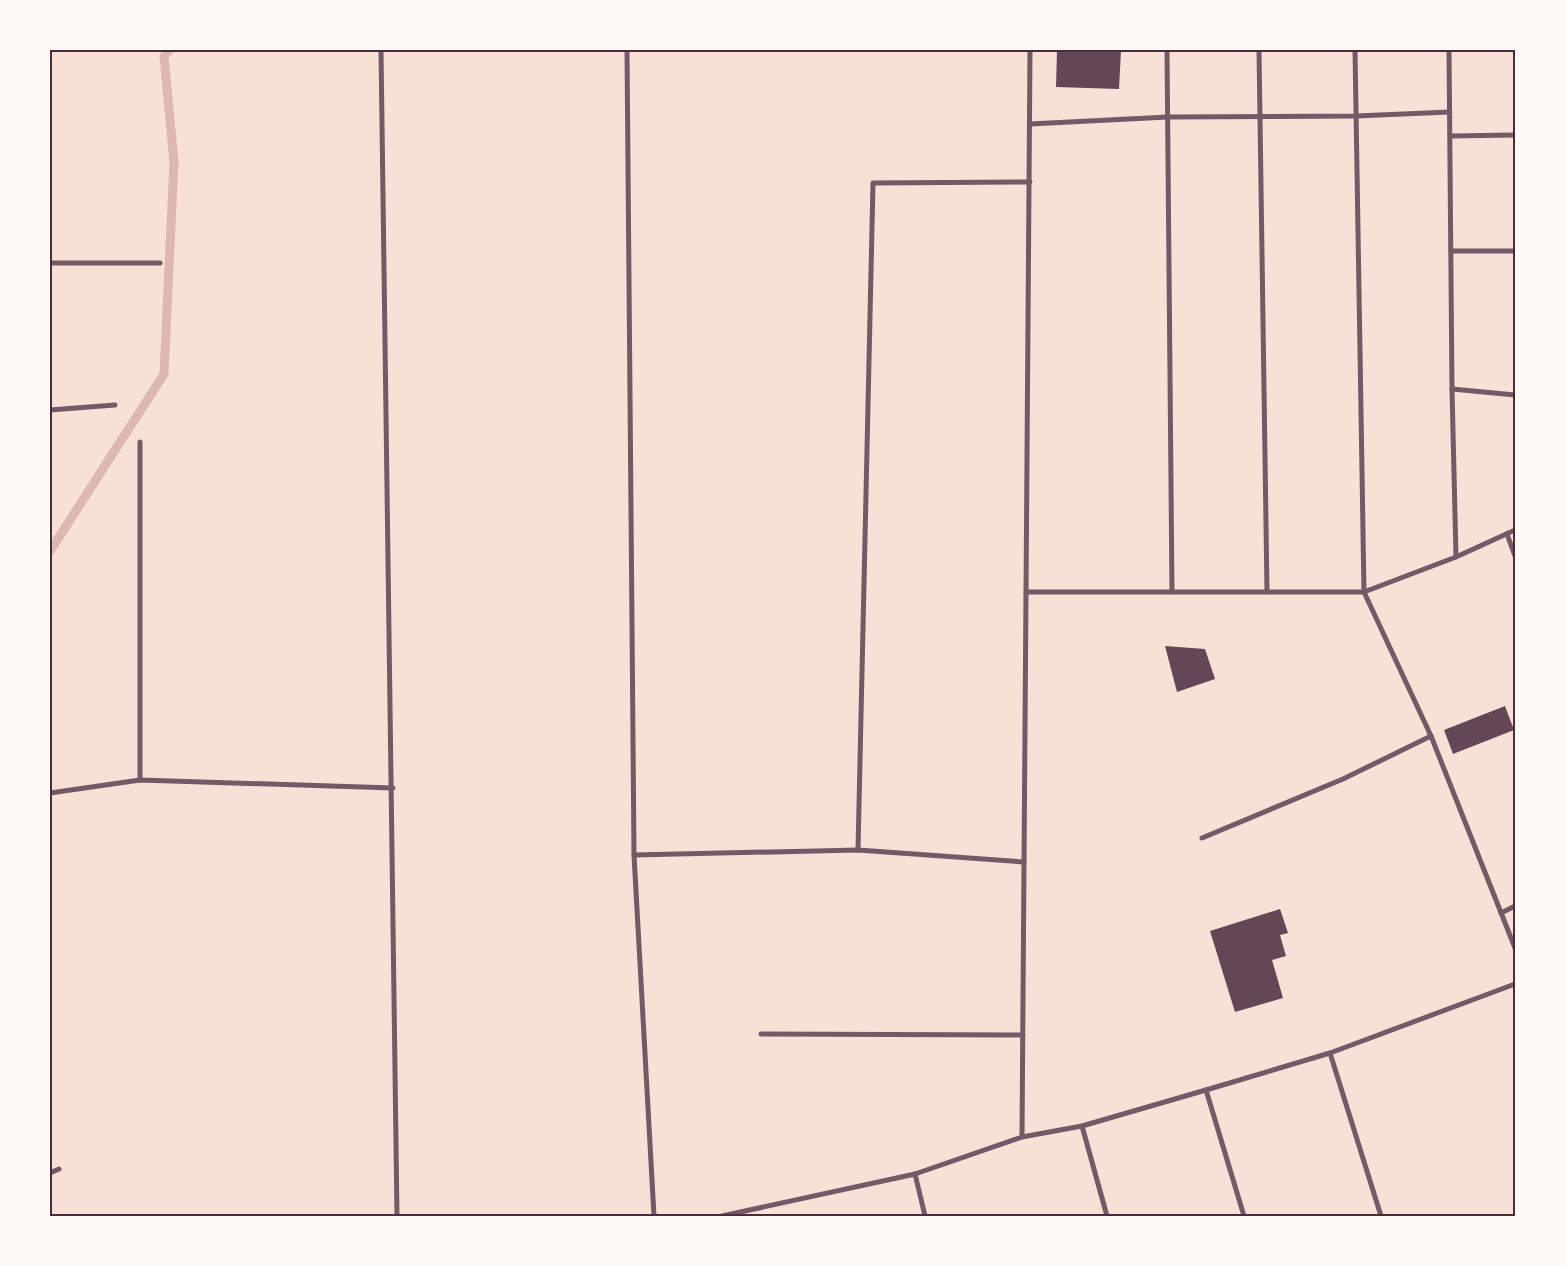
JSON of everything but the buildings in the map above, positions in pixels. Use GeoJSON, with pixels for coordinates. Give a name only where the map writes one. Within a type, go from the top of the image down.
{"type":"FeatureCollection","features":[{"type":"Feature","properties":{"kind":"street"},"geometry":{"type":"LineString","coordinates":[[381,50],[393,788],[397,1216]]}},
{"type":"Feature","properties":{"kind":"street"},"geometry":{"type":"LineString","coordinates":[[627,50],[634,854],[654,1216]]}},
{"type":"Feature","properties":{"kind":"street"},"geometry":{"type":"LineString","coordinates":[[1022,1137],[1030,50]]}},
{"type":"Feature","properties":{"kind":"street"},"geometry":{"type":"LineString","coordinates":[[1167,50],[1172,592]]}},
{"type":"Feature","properties":{"kind":"street"},"geometry":{"type":"LineString","coordinates":[[1259,50],[1267,592]]}},
{"type":"Feature","properties":{"kind":"street"},"geometry":{"type":"LineString","coordinates":[[1355,50],[1364,592],[1431,736],[1515,948]]}},
{"type":"Feature","properties":{"kind":"street"},"geometry":{"type":"LineString","coordinates":[[1449,50],[1452,389],[1456,557]]}},
{"type":"Feature","properties":{"kind":"street"},"geometry":{"type":"LineString","coordinates":[[1030,124],[1168,116],[1356,116],[1450,112]]}},
{"type":"Feature","properties":{"kind":"street"},"geometry":{"type":"LineString","coordinates":[[1450,136],[1515,135]]}},
{"type":"Feature","properties":{"kind":"street"},"geometry":{"type":"LineString","coordinates":[[858,850],[873,183],[1030,182]]}},
{"type":"Feature","properties":{"kind":"street"},"geometry":{"type":"LineString","coordinates":[[1451,251],[1515,251]]}},
{"type":"Feature","properties":{"kind":"street"},"geometry":{"type":"LineString","coordinates":[[50,263],[160,263]]}},
{"type":"Feature","properties":{"kind":"street"},"geometry":{"type":"LineString","coordinates":[[1452,389],[1515,395]]}},
{"type":"Feature","properties":{"kind":"street"},"geometry":{"type":"LineString","coordinates":[[50,410],[115,405]]}},
{"type":"Feature","properties":{"kind":"street"},"geometry":{"type":"LineString","coordinates":[[140,442],[140,780]]}},
{"type":"Feature","properties":{"kind":"street"},"geometry":{"type":"LineString","coordinates":[[1026,592],[1364,592],[1456,557],[1515,530]]}},
{"type":"Feature","properties":{"kind":"street"},"geometry":{"type":"LineString","coordinates":[[1507,534],[1515,556]]}},
{"type":"Feature","properties":{"kind":"street"},"geometry":{"type":"LineString","coordinates":[[1202,838],[1343,780],[1431,736]]}},
{"type":"Feature","properties":{"kind":"street"},"geometry":{"type":"LineString","coordinates":[[50,793],[140,780],[393,788]]}},
{"type":"Feature","properties":{"kind":"street"},"geometry":{"type":"LineString","coordinates":[[634,854],[858,850],[1024,862]]}},
{"type":"Feature","properties":{"kind":"street"},"geometry":{"type":"LineString","coordinates":[[1501,912],[1515,906]]}},
{"type":"Feature","properties":{"kind":"street"},"geometry":{"type":"LineString","coordinates":[[722,1216],[915,1174],[1022,1137],[1082,1126],[1206,1090],[1330,1053],[1515,984]]}},
{"type":"Feature","properties":{"kind":"street"},"geometry":{"type":"LineString","coordinates":[[761,1034],[1023,1035]]}},
{"type":"Feature","properties":{"kind":"street"},"geometry":{"type":"LineString","coordinates":[[1330,1053],[1381,1216]]}},
{"type":"Feature","properties":{"kind":"street"},"geometry":{"type":"LineString","coordinates":[[1206,1090],[1244,1216]]}},
{"type":"Feature","properties":{"kind":"street"},"geometry":{"type":"LineString","coordinates":[[1082,1126],[1107,1216]]}},
{"type":"Feature","properties":{"kind":"street"},"geometry":{"type":"LineString","coordinates":[[50,1173],[59,1169]]}},
{"type":"Feature","properties":{"kind":"street"},"geometry":{"type":"LineString","coordinates":[[915,1174],[925,1216]]}},
{"type":"Feature","properties":{"kind":"waterway"},"geometry":{"type":"LineString","coordinates":[[50,551],[164,374],[174,162],[164,57],[169,50]]}}]}
